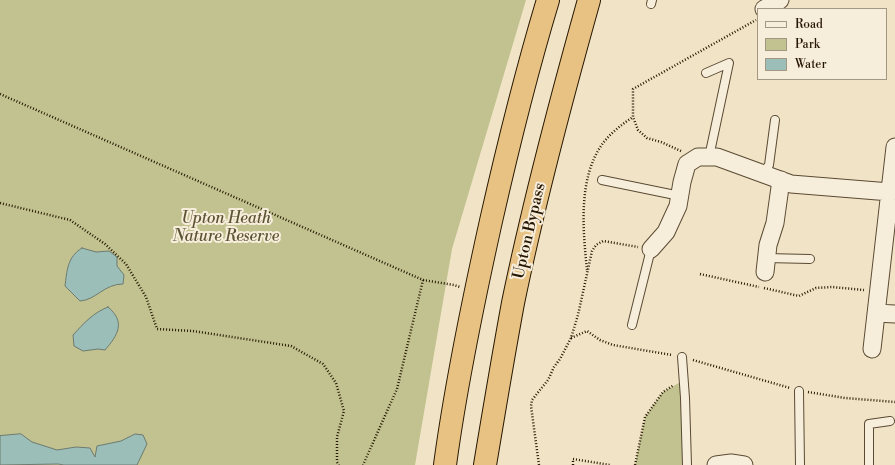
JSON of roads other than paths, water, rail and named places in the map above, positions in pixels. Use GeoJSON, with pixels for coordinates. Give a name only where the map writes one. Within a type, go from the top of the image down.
{"type":"FeatureCollection","features":[{"type":"Feature","properties":{"kind":"highway"},"geometry":{"type":"LineString","coordinates":[[445,465],[453,408],[476,293],[512,132],[548,0]]}},
{"type":"Feature","properties":{"kind":"highway","name":"Upton Bypass"},"geometry":{"type":"LineString","coordinates":[[485,465],[504,356],[530,229],[552,134],[589,0]]}},
{"type":"Feature","properties":{"kind":"street"},"geometry":{"type":"LineString","coordinates":[[766,8],[780,0]]}},
{"type":"Feature","properties":{"kind":"street"},"geometry":{"type":"LineString","coordinates":[[651,249],[666,232],[678,206],[687,164],[698,157],[717,157],[786,182],[890,192]]}},
{"type":"Feature","properties":{"kind":"street"},"geometry":{"type":"LineString","coordinates":[[872,349],[894,158]]}},
{"type":"Feature","properties":{"kind":"street"},"geometry":{"type":"LineString","coordinates":[[766,265],[768,245],[786,182]]}},
{"type":"Feature","properties":{"kind":"street"},"geometry":{"type":"LineString","coordinates":[[876,313],[895,314]]}},
{"type":"Feature","properties":{"kind":"street"},"geometry":{"type":"LineString","coordinates":[[716,465],[730,463],[744,465]]}},
{"type":"Feature","properties":{"kind":"lane"},"geometry":{"type":"LineString","coordinates":[[706,73],[729,63],[709,157]]}},
{"type":"Feature","properties":{"kind":"lane"},"geometry":{"type":"LineString","coordinates":[[762,173],[769,165],[775,120]]}},
{"type":"Feature","properties":{"kind":"lane"},"geometry":{"type":"LineString","coordinates":[[602,180],[680,196]]}},
{"type":"Feature","properties":{"kind":"lane"},"geometry":{"type":"LineString","coordinates":[[632,325],[651,249]]}},
{"type":"Feature","properties":{"kind":"lane"},"geometry":{"type":"LineString","coordinates":[[766,265],[810,260]]}},
{"type":"Feature","properties":{"kind":"lane"},"geometry":{"type":"LineString","coordinates":[[682,357],[687,465]]}},
{"type":"Feature","properties":{"kind":"lane"},"geometry":{"type":"LineString","coordinates":[[799,391],[800,465]]}},
{"type":"Feature","properties":{"kind":"lane"},"geometry":{"type":"LineString","coordinates":[[869,465],[870,424],[890,421]]}},
{"type":"Feature","properties":{"kind":"water"},"geometry":{"type":"Polygon","coordinates":[[[82,248],[96,252],[109,251],[117,257],[117,266],[124,275],[123,284],[105,289],[91,298],[80,301],[65,286],[67,270],[71,260],[73,256],[82,248]]]}},
{"type":"Feature","properties":{"kind":"water"},"geometry":{"type":"Polygon","coordinates":[[[108,307],[117,318],[118,328],[116,334],[105,350],[98,349],[83,351],[74,346],[73,335],[93,315],[108,307]]]}},
{"type":"Feature","properties":{"kind":"water"},"geometry":{"type":"Polygon","coordinates":[[[21,434],[32,442],[57,450],[76,447],[90,448],[95,457],[97,446],[121,441],[135,434],[143,435],[147,444],[137,465],[0,465],[0,436],[21,434]]]}},
{"type":"Feature","properties":{"kind":"park label","name":"Upton Heath Nature Reserve"},"geometry":{"type":"Point","coordinates":[226,228]}}]}
